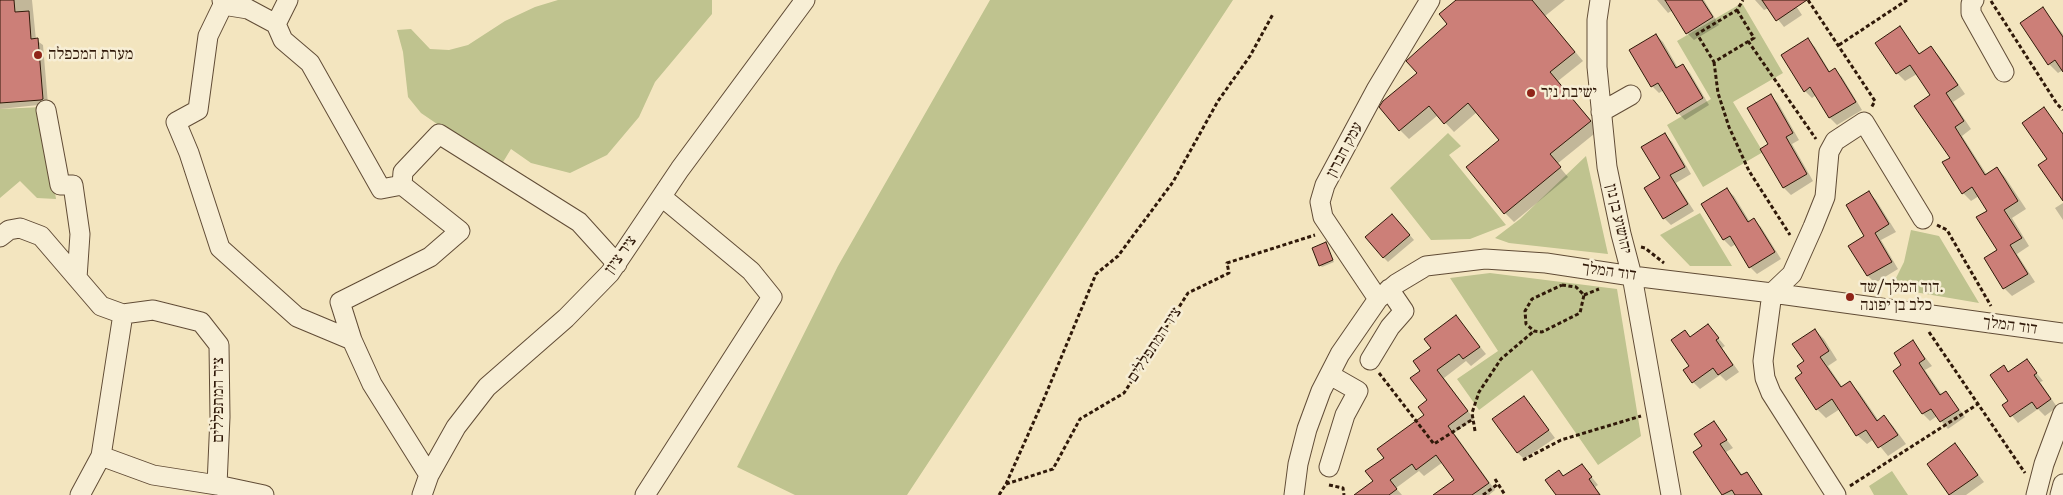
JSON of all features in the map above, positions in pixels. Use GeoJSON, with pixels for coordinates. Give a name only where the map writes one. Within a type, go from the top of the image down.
{"type":"FeatureCollection","features":[{"type":"Feature","properties":{"kind":"street"},"geometry":{"type":"LineString","coordinates":[[276,24],[288,0]]}},
{"type":"Feature","properties":{"kind":"street","name":"ציר ציון"},"geometry":{"type":"LineString","coordinates":[[422,495],[429,475],[456,428],[487,388],[566,318],[617,264],[680,169],[805,0]]}},
{"type":"Feature","properties":{"kind":"street","name":"עמק חברון"},"geometry":{"type":"LineString","coordinates":[[1370,360],[1390,327],[1404,311],[1384,294],[1331,229],[1323,217],[1320,202],[1326,185],[1376,90],[1430,0]]}},
{"type":"Feature","properties":{"kind":"street","name":"יהושוע בן נון"},"geometry":{"type":"LineString","coordinates":[[1600,0],[1597,20],[1597,66],[1607,167],[1632,276],[1671,495]]}},
{"type":"Feature","properties":{"kind":"street"},"geometry":{"type":"LineString","coordinates":[[1974,0],[1971,4],[1971,13],[2004,72]]}},
{"type":"Feature","properties":{"kind":"street"},"geometry":{"type":"LineString","coordinates":[[352,340],[297,317],[220,248],[189,153],[176,122],[198,110],[208,36],[222,2],[248,9],[276,24],[283,40],[310,63],[381,189],[402,185],[460,231],[430,257],[340,302],[352,340],[372,384],[429,475]]}},
{"type":"Feature","properties":{"kind":"street"},"geometry":{"type":"LineString","coordinates":[[1602,112],[1631,94]]}},
{"type":"Feature","properties":{"kind":"street"},"geometry":{"type":"LineString","coordinates":[[46,110],[60,185],[72,184],[80,234],[77,278]]}},
{"type":"Feature","properties":{"kind":"street"},"geometry":{"type":"LineString","coordinates":[[1836,495],[1779,406],[1765,378],[1763,361],[1772,293],[1792,274],[1825,197],[1828,156],[1835,141],[1864,122],[1923,219]]}},
{"type":"Feature","properties":{"kind":"street"},"geometry":{"type":"LineString","coordinates":[[402,185],[403,172],[439,134],[579,222],[617,264]]}},
{"type":"Feature","properties":{"kind":"street"},"geometry":{"type":"LineString","coordinates":[[646,495],[772,297],[751,271],[662,197]]}},
{"type":"Feature","properties":{"kind":"street","name":"ציר המתפללים"},"geometry":{"type":"LineString","coordinates":[[0,237],[9,230],[20,228],[41,236],[99,306],[123,314],[153,310],[201,322],[218,345],[220,417],[217,485]]}},
{"type":"Feature","properties":{"kind":"street","name":"דוד המלך"},"geometry":{"type":"LineString","coordinates":[[1294,495],[1298,464],[1307,429],[1340,354],[1384,294],[1396,284],[1426,266],[1486,259],[1546,263],[2063,333]]}},
{"type":"Feature","properties":{"kind":"street"},"geometry":{"type":"LineString","coordinates":[[80,495],[101,456],[123,314]]}},
{"type":"Feature","properties":{"kind":"street"},"geometry":{"type":"LineString","coordinates":[[1329,467],[1345,416],[1358,391],[1330,375]]}},
{"type":"Feature","properties":{"kind":"street"},"geometry":{"type":"LineString","coordinates":[[2037,493],[2044,464],[2063,413]]}},
{"type":"Feature","properties":{"kind":"street"},"geometry":{"type":"LineString","coordinates":[[101,456],[153,475],[217,485],[264,495]]}},
{"type":"Feature","properties":{"kind":"street"},"geometry":{"type":"LineString","coordinates":[[2060,495],[2063,484]]}},
{"type":"Feature","properties":{"kind":"path"},"geometry":{"type":"LineString","coordinates":[[1743,0],[1737,10],[1697,34],[1714,62],[1718,93],[1729,127],[1749,171],[1801,251]]}},
{"type":"Feature","properties":{"kind":"path"},"geometry":{"type":"LineString","coordinates":[[1808,0],[1840,45],[1875,101],[1864,122]]}},
{"type":"Feature","properties":{"kind":"path"},"geometry":{"type":"LineString","coordinates":[[1840,45],[1907,0]]}},
{"type":"Feature","properties":{"kind":"path"},"geometry":{"type":"LineString","coordinates":[[1991,0],[2057,104],[2063,110]]}},
{"type":"Feature","properties":{"kind":"path"},"geometry":{"type":"LineString","coordinates":[[1714,62],[1754,38],[1737,10]]}},
{"type":"Feature","properties":{"kind":"path"},"geometry":{"type":"LineString","coordinates":[[999,495],[1006,484],[1096,274],[1118,256],[1173,182],[1218,102],[1250,56],[1273,14]]}},
{"type":"Feature","properties":{"kind":"path"},"geometry":{"type":"LineString","coordinates":[[1748,41],[1828,156]]}},
{"type":"Feature","properties":{"kind":"path"},"geometry":{"type":"LineString","coordinates":[[1923,219],[1948,230],[2002,324]]}},
{"type":"Feature","properties":{"kind":"path","name":"ציר המתפללים"},"geometry":{"type":"LineString","coordinates":[[1006,484],[1053,469],[1080,419],[1124,393],[1188,294],[1229,274],[1226,263],[1331,229]]}},
{"type":"Feature","properties":{"kind":"path"},"geometry":{"type":"LineString","coordinates":[[1623,242],[1645,248],[1659,258],[1678,282]]}},
{"type":"Feature","properties":{"kind":"path"},"geometry":{"type":"LineString","coordinates":[[1475,431],[1472,412],[1479,392],[1501,359],[1534,331],[1542,332],[1580,313],[1584,295],[1576,287],[1562,285],[1532,299],[1525,311],[1526,324],[1534,331]]}},
{"type":"Feature","properties":{"kind":"path"},"geometry":{"type":"LineString","coordinates":[[1916,313],[2037,493]]}},
{"type":"Feature","properties":{"kind":"path"},"geometry":{"type":"LineString","coordinates":[[1370,360],[1434,444],[1473,419]]}},
{"type":"Feature","properties":{"kind":"path"},"geometry":{"type":"LineString","coordinates":[[1836,495],[1978,404]]}},
{"type":"Feature","properties":{"kind":"path"},"geometry":{"type":"LineString","coordinates":[[1523,460],[1561,440],[1656,411]]}},
{"type":"Feature","properties":{"kind":"path"},"geometry":{"type":"LineString","coordinates":[[1495,478],[1505,495]]}},
{"type":"Feature","properties":{"kind":"path"},"geometry":{"type":"LineString","coordinates":[[1483,495],[1498,484]]}},
{"type":"Feature","properties":{"kind":"green space"},"geometry":{"type":"Polygon","coordinates":[[[558,0],[712,0],[712,14],[655,82],[639,117],[607,155],[570,173],[531,163],[511,149],[500,167],[421,113],[408,97],[403,52],[397,30],[411,29],[430,49],[449,50],[468,45],[505,21],[535,7],[558,0]]]}},
{"type":"Feature","properties":{"kind":"green space"},"geometry":{"type":"Polygon","coordinates":[[[990,0],[1233,0],[907,495],[795,495],[737,467],[838,266],[990,0]]]}},
{"type":"Feature","properties":{"kind":"green space"},"geometry":{"type":"Polygon","coordinates":[[[1742,3],[1783,73],[1733,102],[1763,152],[1703,187],[1667,125],[1711,99],[1677,41],[1742,3]]]}},
{"type":"Feature","properties":{"kind":"green space"},"geometry":{"type":"Polygon","coordinates":[[[42,107],[56,199],[37,198],[20,181],[0,198],[0,109],[42,107]]]}},
{"type":"Feature","properties":{"kind":"green space"},"geometry":{"type":"Polygon","coordinates":[[[1448,133],[1461,146],[1449,155],[1506,225],[1470,239],[1431,240],[1390,188],[1448,133]]]}},
{"type":"Feature","properties":{"kind":"green space"},"geometry":{"type":"Polygon","coordinates":[[[1586,156],[1608,254],[1509,243],[1495,238],[1520,219],[1586,156]]]}},
{"type":"Feature","properties":{"kind":"green space"},"geometry":{"type":"Polygon","coordinates":[[[1700,213],[1732,266],[1690,266],[1660,235],[1700,213]]]}},
{"type":"Feature","properties":{"kind":"green space"},"geometry":{"type":"Polygon","coordinates":[[[1911,230],[1939,236],[1979,303],[1891,288],[1904,262],[1911,230]]]}},
{"type":"Feature","properties":{"kind":"green space"},"geometry":{"type":"Polygon","coordinates":[[[1490,273],[1617,289],[1641,436],[1598,465],[1532,370],[1479,410],[1457,379],[1498,351],[1450,278],[1490,273]]]}},
{"type":"Feature","properties":{"kind":"green space"},"geometry":{"type":"Polygon","coordinates":[[[1892,471],[1908,495],[1874,495],[1869,486],[1892,471]]]}},
{"type":"Feature","properties":{"kind":"building"},"geometry":{"type":"Polygon","coordinates":[[[0,0],[14,0],[15,12],[29,11],[31,39],[38,38],[43,99],[41,100],[0,103],[0,0]]]}},
{"type":"Feature","properties":{"kind":"building"},"geometry":{"type":"Polygon","coordinates":[[[1456,0],[1532,0],[1575,52],[1550,72],[1591,121],[1550,154],[1561,167],[1504,214],[1466,167],[1499,140],[1468,103],[1444,124],[1429,106],[1399,131],[1379,107],[1383,101],[1417,73],[1406,61],[1447,24],[1439,14],[1456,0]]]}},
{"type":"Feature","properties":{"kind":"building"},"geometry":{"type":"Polygon","coordinates":[[[1665,0],[1702,0],[1713,17],[1686,34],[1665,0]]]}},
{"type":"Feature","properties":{"kind":"building"},"geometry":{"type":"Polygon","coordinates":[[[1762,0],[1807,0],[1776,21],[1762,0]]]}},
{"type":"Feature","properties":{"kind":"building"},"geometry":{"type":"Polygon","coordinates":[[[2043,7],[2063,37],[2063,72],[2055,60],[2048,65],[2020,23],[2043,7]]]}},
{"type":"Feature","properties":{"kind":"building"},"geometry":{"type":"Polygon","coordinates":[[[1900,26],[1919,54],[1931,46],[1958,85],[1946,93],[1964,121],[1955,127],[1985,175],[1997,167],[2018,201],[2004,210],[2022,238],[2010,245],[2028,274],[2003,289],[1984,258],[1997,250],[1976,217],[1987,211],[1972,187],[1962,194],[1942,162],[1950,158],[1914,106],[1930,95],[1910,65],[1896,74],[1875,43],[1900,26]]]}},
{"type":"Feature","properties":{"kind":"building"},"geometry":{"type":"Polygon","coordinates":[[[1656,34],[1676,68],[1683,64],[1703,98],[1677,114],[1658,83],[1651,87],[1629,50],[1656,34]]]}},
{"type":"Feature","properties":{"kind":"building"},"geometry":{"type":"Polygon","coordinates":[[[1808,38],[1829,72],[1835,68],[1856,102],[1829,118],[1810,87],[1804,92],[1781,55],[1808,38]]]}},
{"type":"Feature","properties":{"kind":"building"},"geometry":{"type":"Polygon","coordinates":[[[1771,94],[1793,133],[1786,137],[1807,174],[1783,188],[1760,149],[1768,144],[1747,108],[1771,94]]]}},
{"type":"Feature","properties":{"kind":"building"},"geometry":{"type":"Polygon","coordinates":[[[2044,107],[2063,134],[2063,201],[2038,165],[2047,159],[2022,123],[2044,107]]]}},
{"type":"Feature","properties":{"kind":"building"},"geometry":{"type":"Polygon","coordinates":[[[1665,133],[1685,167],[1670,175],[1688,204],[1663,219],[1644,188],[1660,178],[1641,147],[1665,133]]]}},
{"type":"Feature","properties":{"kind":"building"},"geometry":{"type":"Polygon","coordinates":[[[1727,188],[1748,222],[1754,218],[1775,252],[1749,268],[1730,236],[1723,240],[1701,204],[1727,188]]]}},
{"type":"Feature","properties":{"kind":"building"},"geometry":{"type":"Polygon","coordinates":[[[1869,191],[1889,224],[1875,233],[1892,262],[1867,276],[1848,246],[1864,236],[1846,205],[1869,191]]]}},
{"type":"Feature","properties":{"kind":"building"},"geometry":{"type":"Polygon","coordinates":[[[1392,214],[1410,235],[1383,258],[1365,237],[1392,214]]]}},
{"type":"Feature","properties":{"kind":"building"},"geometry":{"type":"Polygon","coordinates":[[[1326,242],[1333,260],[1319,266],[1312,248],[1326,242]]]}},
{"type":"Feature","properties":{"kind":"building"},"geometry":{"type":"Polygon","coordinates":[[[1456,315],[1480,347],[1463,359],[1459,354],[1437,370],[1468,411],[1448,426],[1489,483],[1472,495],[1433,495],[1454,480],[1436,455],[1416,470],[1412,464],[1390,480],[1397,489],[1389,495],[1354,495],[1373,481],[1365,471],[1384,458],[1377,449],[1424,415],[1418,407],[1427,400],[1410,378],[1420,371],[1413,361],[1431,348],[1424,339],[1456,315]]]}},
{"type":"Feature","properties":{"kind":"building"},"geometry":{"type":"Polygon","coordinates":[[[1708,324],[1719,338],[1716,340],[1733,365],[1718,375],[1713,368],[1692,383],[1683,370],[1689,366],[1671,340],[1685,330],[1690,337],[1708,324]]]}},
{"type":"Feature","properties":{"kind":"building"},"geometry":{"type":"Polygon","coordinates":[[[1815,329],[1829,351],[1820,357],[1841,387],[1850,381],[1877,421],[1884,415],[1898,435],[1878,448],[1866,430],[1856,436],[1832,399],[1816,410],[1795,378],[1802,373],[1797,366],[1804,361],[1792,344],[1815,329]]]}},
{"type":"Feature","properties":{"kind":"building"},"geometry":{"type":"Polygon","coordinates":[[[1913,340],[1925,359],[1919,363],[1940,395],[1946,391],[1959,410],[1940,422],[1931,409],[1922,414],[1893,371],[1901,365],[1894,353],[1913,340]]]}},
{"type":"Feature","properties":{"kind":"building"},"geometry":{"type":"Polygon","coordinates":[[[2027,359],[2037,373],[2034,375],[2051,399],[2037,409],[2032,402],[2010,417],[2002,405],[2008,401],[1990,375],[2004,365],[2008,372],[2027,359]]]}},
{"type":"Feature","properties":{"kind":"building"},"geometry":{"type":"Polygon","coordinates":[[[1524,396],[1549,430],[1517,453],[1492,419],[1524,396]]]}},
{"type":"Feature","properties":{"kind":"building"},"geometry":{"type":"Polygon","coordinates":[[[1714,421],[1727,440],[1720,444],[1741,475],[1747,472],[1762,495],[1735,495],[1732,490],[1722,495],[1693,452],[1702,446],[1694,434],[1714,421]]]}},
{"type":"Feature","properties":{"kind":"building"},"geometry":{"type":"Polygon","coordinates":[[[1955,443],[1978,475],[1949,495],[1927,464],[1955,443]]]}},
{"type":"Feature","properties":{"kind":"building"},"geometry":{"type":"Polygon","coordinates":[[[1582,464],[1592,477],[1589,479],[1600,495],[1556,495],[1545,480],[1559,470],[1563,476],[1582,464]]]}},
{"type":"Feature","properties":{"kind":"place","name":"מערת המכפלה"},"geometry":{"type":"Point","coordinates":[38,55]}},
{"type":"Feature","properties":{"kind":"place","name":"ישיבת ניר"},"geometry":{"type":"Point","coordinates":[1531,93]}},
{"type":"Feature","properties":{"kind":"place","name":"דוד המלך/שד. כלב בן יפונה"},"geometry":{"type":"Point","coordinates":[1850,297]}}]}
